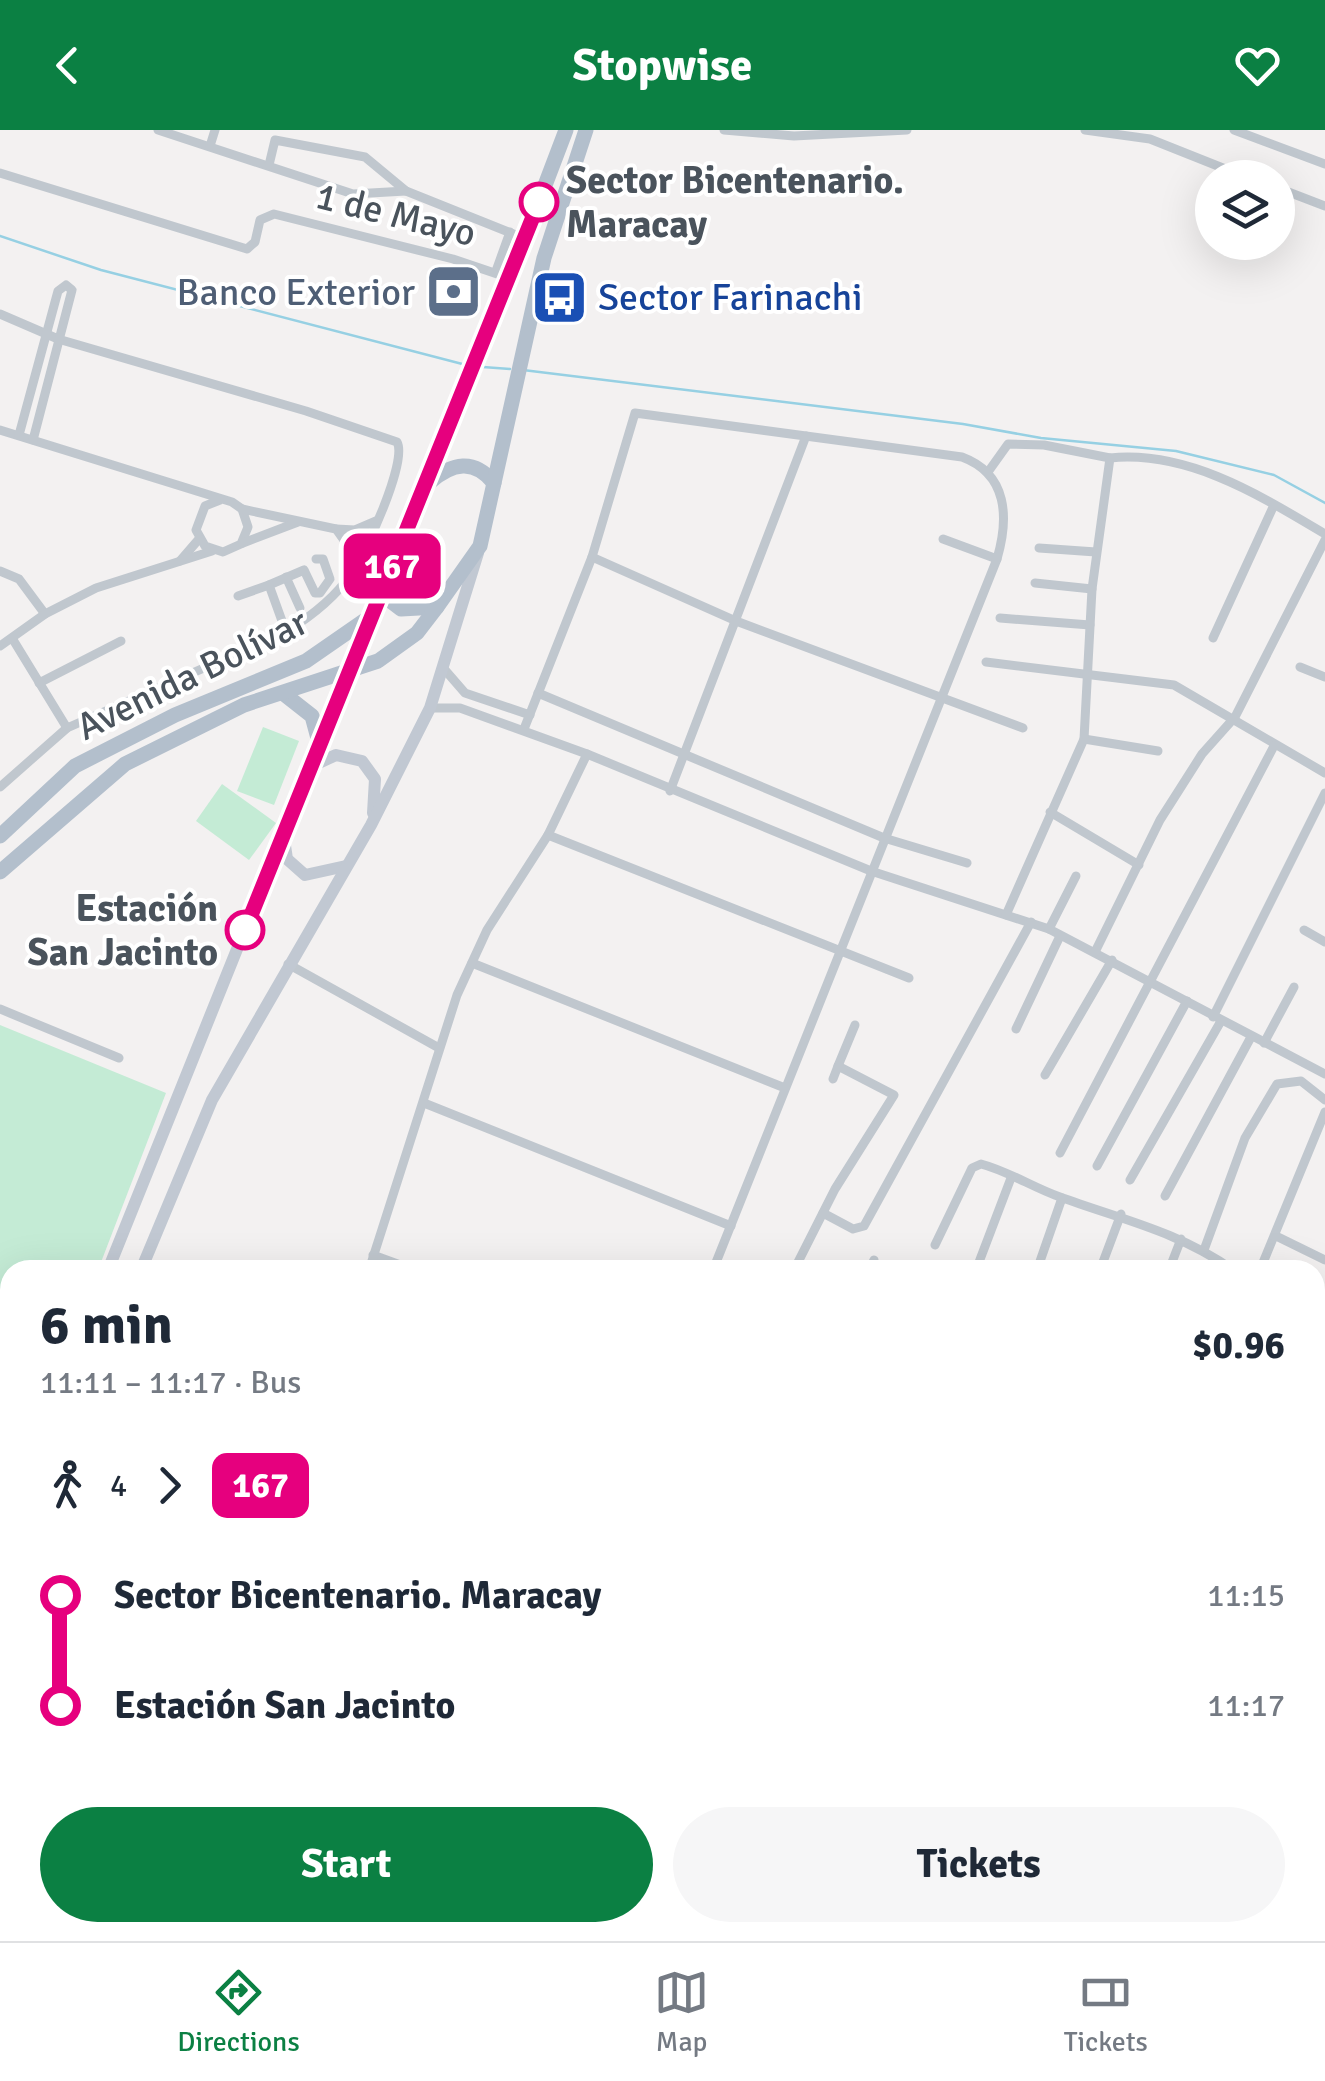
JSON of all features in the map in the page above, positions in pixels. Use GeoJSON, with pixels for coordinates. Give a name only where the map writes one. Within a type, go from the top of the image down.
{"type":"FeatureCollection","features":[{"type":"Feature","properties":{"kind":"main road"},"geometry":{"type":"LineString","coordinates":[[371,616],[475,367],[518,235],[566,130]]}},
{"type":"Feature","properties":{"kind":"main road"},"geometry":{"type":"LineString","coordinates":[[480,546],[544,258],[586,130]]}},
{"type":"Feature","properties":{"kind":"main road"},"geometry":{"type":"LineString","coordinates":[[427,485],[450,466],[465,464],[486,474],[494,483]]}},
{"type":"Feature","properties":{"kind":"main road","name":"Avenida Bolívar"},"geometry":{"type":"LineString","coordinates":[[0,872],[125,764],[244,705],[378,662],[416,632],[480,546]]}},
{"type":"Feature","properties":{"kind":"main road"},"geometry":{"type":"LineString","coordinates":[[380,594],[401,609],[437,607]]}},
{"type":"Feature","properties":{"kind":"main road","name":"Avenida Bolívar"},"geometry":{"type":"LineString","coordinates":[[0,836],[74,766],[174,715],[306,661],[371,616]]}},
{"type":"Feature","properties":{"kind":"main road"},"geometry":{"type":"LineString","coordinates":[[284,694],[312,716],[319,742]]}},
{"type":"Feature","properties":{"kind":"street"},"geometry":{"type":"LineString","coordinates":[[158,130],[353,194],[406,191]]}},
{"type":"Feature","properties":{"kind":"street"},"geometry":{"type":"LineString","coordinates":[[210,146],[215,130]]}},
{"type":"Feature","properties":{"kind":"street"},"geometry":{"type":"LineString","coordinates":[[724,130],[744,134],[907,130]]}},
{"type":"Feature","properties":{"kind":"street"},"geometry":{"type":"LineString","coordinates":[[1085,130],[1152,134],[1209,160]]}},
{"type":"Feature","properties":{"kind":"street"},"geometry":{"type":"LineString","coordinates":[[1234,130],[1325,164]]}},
{"type":"Feature","properties":{"kind":"street"},"geometry":{"type":"LineString","coordinates":[[269,165],[276,135],[365,158],[406,191],[518,235]]}},
{"type":"Feature","properties":{"kind":"street","name":"1 de Mayo"},"geometry":{"type":"LineString","coordinates":[[0,172],[248,249],[266,215],[503,275]]}},
{"type":"Feature","properties":{"kind":"street"},"geometry":{"type":"LineString","coordinates":[[1295,194],[1324,203]]}},
{"type":"Feature","properties":{"kind":"street"},"geometry":{"type":"LineString","coordinates":[[19,435],[58,292],[71,286],[33,440]]}},
{"type":"Feature","properties":{"kind":"street"},"geometry":{"type":"LineString","coordinates":[[0,314],[58,338],[398,442],[402,455],[352,574],[313,615],[286,632],[67,728],[0,786]]}},
{"type":"Feature","properties":{"kind":"street"},"geometry":{"type":"LineString","coordinates":[[519,728],[530,715],[592,556],[635,413],[962,458],[988,472],[997,483],[1004,509],[997,559],[717,1260]]}},
{"type":"Feature","properties":{"kind":"street"},"geometry":{"type":"LineString","coordinates":[[0,430],[188,487],[242,510],[336,529],[356,530],[377,520]]}},
{"type":"Feature","properties":{"kind":"street"},"geometry":{"type":"LineString","coordinates":[[670,791],[806,436]]}},
{"type":"Feature","properties":{"kind":"street"},"geometry":{"type":"LineString","coordinates":[[988,472],[1008,444],[1044,445],[1190,468],[1274,505],[1325,537],[1235,717],[1202,754],[1095,952]]}},
{"type":"Feature","properties":{"kind":"street"},"geometry":{"type":"LineString","coordinates":[[1006,914],[1050,812],[1072,774],[1084,739],[1092,588],[1110,458]]}},
{"type":"Feature","properties":{"kind":"street"},"geometry":{"type":"LineString","coordinates":[[188,487],[204,506]]}},
{"type":"Feature","properties":{"kind":"street"},"geometry":{"type":"LineString","coordinates":[[212,551],[199,539],[197,517],[204,506],[220,500]]}},
{"type":"Feature","properties":{"kind":"street"},"geometry":{"type":"LineString","coordinates":[[1213,638],[1274,505]]}},
{"type":"Feature","properties":{"kind":"street"},"geometry":{"type":"LineString","coordinates":[[241,544],[248,526],[242,510]]}},
{"type":"Feature","properties":{"kind":"street"},"geometry":{"type":"LineString","coordinates":[[0,646],[45,614],[96,588],[212,551],[223,552],[301,521]]}},
{"type":"Feature","properties":{"kind":"street"},"geometry":{"type":"LineString","coordinates":[[336,529],[358,560]]}},
{"type":"Feature","properties":{"kind":"street"},"geometry":{"type":"LineString","coordinates":[[178,564],[199,539]]}},
{"type":"Feature","properties":{"kind":"street"},"geometry":{"type":"LineString","coordinates":[[943,539],[997,559]]}},
{"type":"Feature","properties":{"kind":"street"},"geometry":{"type":"LineString","coordinates":[[145,1260],[212,1100],[370,825],[430,708],[480,546]]}},
{"type":"Feature","properties":{"kind":"street"},"geometry":{"type":"LineString","coordinates":[[1039,548],[1096,552]]}},
{"type":"Feature","properties":{"kind":"street"},"geometry":{"type":"LineString","coordinates":[[592,556],[736,621],[939,700],[1023,728]]}},
{"type":"Feature","properties":{"kind":"street"},"geometry":{"type":"LineString","coordinates":[[238,596],[304,570],[315,593],[320,593],[330,579],[323,560],[316,559]]}},
{"type":"Feature","properties":{"kind":"street"},"geometry":{"type":"LineString","coordinates":[[0,571],[19,579],[45,614]]}},
{"type":"Feature","properties":{"kind":"street"},"geometry":{"type":"LineString","coordinates":[[286,578],[300,608]]}},
{"type":"Feature","properties":{"kind":"street"},"geometry":{"type":"LineString","coordinates":[[1035,583],[1092,588]]}},
{"type":"Feature","properties":{"kind":"street"},"geometry":{"type":"LineString","coordinates":[[269,585],[286,632]]}},
{"type":"Feature","properties":{"kind":"street"},"geometry":{"type":"LineString","coordinates":[[112,1260],[371,616]]}},
{"type":"Feature","properties":{"kind":"street"},"geometry":{"type":"LineString","coordinates":[[1000,618],[1090,626]]}},
{"type":"Feature","properties":{"kind":"street"},"geometry":{"type":"LineString","coordinates":[[12,638],[67,728]]}},
{"type":"Feature","properties":{"kind":"street"},"geometry":{"type":"LineString","coordinates":[[39,683],[122,641]]}},
{"type":"Feature","properties":{"kind":"street"},"geometry":{"type":"LineString","coordinates":[[986,662],[1174,685],[1235,717],[1274,746],[1325,773]]}},
{"type":"Feature","properties":{"kind":"street"},"geometry":{"type":"LineString","coordinates":[[1300,667],[1325,678]]}},
{"type":"Feature","properties":{"kind":"street"},"geometry":{"type":"LineString","coordinates":[[444,670],[465,692],[530,715]]}},
{"type":"Feature","properties":{"kind":"street"},"geometry":{"type":"LineString","coordinates":[[538,694],[884,838],[967,863]]}},
{"type":"Feature","properties":{"kind":"street"},"geometry":{"type":"LineString","coordinates":[[430,708],[460,708],[519,728],[871,870],[1049,929],[1153,980],[1217,1019],[1325,1074]]}},
{"type":"Feature","properties":{"kind":"street"},"geometry":{"type":"LineString","coordinates":[[518,711],[519,728]]}},
{"type":"Feature","properties":{"kind":"street"},"geometry":{"type":"LineString","coordinates":[[1084,739],[1132,743],[1158,751]]}},
{"type":"Feature","properties":{"kind":"street"},"geometry":{"type":"LineString","coordinates":[[1060,1153],[1274,746]]}},
{"type":"Feature","properties":{"kind":"street"},"geometry":{"type":"LineString","coordinates":[[372,1260],[439,1048],[472,963],[487,930],[548,836],[586,754]]}},
{"type":"Feature","properties":{"kind":"street"},"geometry":{"type":"LineString","coordinates":[[310,767],[336,755],[369,767],[376,791],[370,825]]}},
{"type":"Feature","properties":{"kind":"street"},"geometry":{"type":"LineString","coordinates":[[1130,1180],[1217,1019],[1325,793]]}},
{"type":"Feature","properties":{"kind":"street"},"geometry":{"type":"LineString","coordinates":[[1050,812],[1139,865]]}},
{"type":"Feature","properties":{"kind":"street"},"geometry":{"type":"LineString","coordinates":[[284,832],[286,859],[305,875],[346,866]]}},
{"type":"Feature","properties":{"kind":"street"},"geometry":{"type":"LineString","coordinates":[[548,836],[909,978]]}},
{"type":"Feature","properties":{"kind":"street"},"geometry":{"type":"LineString","coordinates":[[1049,929],[1076,876]]}},
{"type":"Feature","properties":{"kind":"street"},"geometry":{"type":"LineString","coordinates":[[823,1214],[853,1229],[864,1226],[1031,922]]}},
{"type":"Feature","properties":{"kind":"street"},"geometry":{"type":"LineString","coordinates":[[1304,930],[1325,942]]}},
{"type":"Feature","properties":{"kind":"street"},"geometry":{"type":"LineString","coordinates":[[1016,1029],[1060,936]]}},
{"type":"Feature","properties":{"kind":"street"},"geometry":{"type":"LineString","coordinates":[[1046,1075],[1112,960]]}},
{"type":"Feature","properties":{"kind":"street"},"geometry":{"type":"LineString","coordinates":[[472,963],[785,1088]]}},
{"type":"Feature","properties":{"kind":"street"},"geometry":{"type":"LineString","coordinates":[[288,964],[439,1048]]}},
{"type":"Feature","properties":{"kind":"street"},"geometry":{"type":"LineString","coordinates":[[1264,1043],[1294,987]]}},
{"type":"Feature","properties":{"kind":"street"},"geometry":{"type":"LineString","coordinates":[[1097,1166],[1186,1001]]}},
{"type":"Feature","properties":{"kind":"street"},"geometry":{"type":"LineString","coordinates":[[0,1009],[119,1058]]}},
{"type":"Feature","properties":{"kind":"street"},"geometry":{"type":"LineString","coordinates":[[833,1079],[855,1024]]}},
{"type":"Feature","properties":{"kind":"street"},"geometry":{"type":"LineString","coordinates":[[1164,1196],[1252,1036]]}},
{"type":"Feature","properties":{"kind":"street"},"geometry":{"type":"LineString","coordinates":[[799,1260],[894,1095],[838,1066]]}},
{"type":"Feature","properties":{"kind":"street"},"geometry":{"type":"LineString","coordinates":[[1204,1250],[1245,1138],[1277,1084],[1301,1080],[1325,1100]]}},
{"type":"Feature","properties":{"kind":"street"},"geometry":{"type":"LineString","coordinates":[[424,1103],[730,1226]]}},
{"type":"Feature","properties":{"kind":"street"},"geometry":{"type":"LineString","coordinates":[[1265,1260],[1325,1112]]}},
{"type":"Feature","properties":{"kind":"street"},"geometry":{"type":"LineString","coordinates":[[935,1245],[972,1168],[981,1164],[1062,1198],[1121,1214],[1218,1260]]}},
{"type":"Feature","properties":{"kind":"street"},"geometry":{"type":"LineString","coordinates":[[980,1260],[1011,1178]]}},
{"type":"Feature","properties":{"kind":"street"},"geometry":{"type":"LineString","coordinates":[[1041,1260],[1062,1198]]}},
{"type":"Feature","properties":{"kind":"street"},"geometry":{"type":"LineString","coordinates":[[1104,1260],[1121,1214]]}},
{"type":"Feature","properties":{"kind":"street"},"geometry":{"type":"LineString","coordinates":[[1276,1236],[1325,1260]]}},
{"type":"Feature","properties":{"kind":"street"},"geometry":{"type":"LineString","coordinates":[[1173,1260],[1181,1239]]}},
{"type":"Feature","properties":{"kind":"street"},"geometry":{"type":"LineString","coordinates":[[373,1255],[387,1260]]}},
{"type":"Feature","properties":{"kind":"green space"},"geometry":{"type":"Polygon","coordinates":[[[263,727],[299,741],[274,805],[237,791],[263,727]]]}},
{"type":"Feature","properties":{"kind":"green space"},"geometry":{"type":"Polygon","coordinates":[[[222,784],[276,823],[249,860],[196,821],[222,784]]]}},
{"type":"Feature","properties":{"kind":"green space"},"geometry":{"type":"Polygon","coordinates":[[[0,1025],[166,1093],[102,1260],[0,1260],[0,1025]]]}},
{"type":"Feature","properties":{"kind":"waterway"},"geometry":{"type":"LineString","coordinates":[[0,236],[101,270],[470,366]]}},
{"type":"Feature","properties":{"kind":"waterway"},"geometry":{"type":"LineString","coordinates":[[483,367],[510,369]]}},
{"type":"Feature","properties":{"kind":"waterway"},"geometry":{"type":"LineString","coordinates":[[523,370],[963,424],[1041,438],[1176,451],[1274,475],[1325,503]]}},
{"type":"Feature","properties":{"kind":"bus line","name":"167"},"geometry":{"type":"LineString","coordinates":[[245,930],[479,359],[539,202]]}},
{"type":"Feature","properties":{"kind":"place","name":"Sector Bicentenario. Maracay"},"geometry":{"type":"Point","coordinates":[539,202]}},
{"type":"Feature","properties":{"kind":"place","name":"Banco Exterior"},"geometry":{"type":"Point","coordinates":[454,292]}},
{"type":"Feature","properties":{"kind":"place","name":"Sector Farinachi"},"geometry":{"type":"Point","coordinates":[559,297]}},
{"type":"Feature","properties":{"kind":"place","name":"Estación San Jacinto"},"geometry":{"type":"Point","coordinates":[245,930]}}]}
